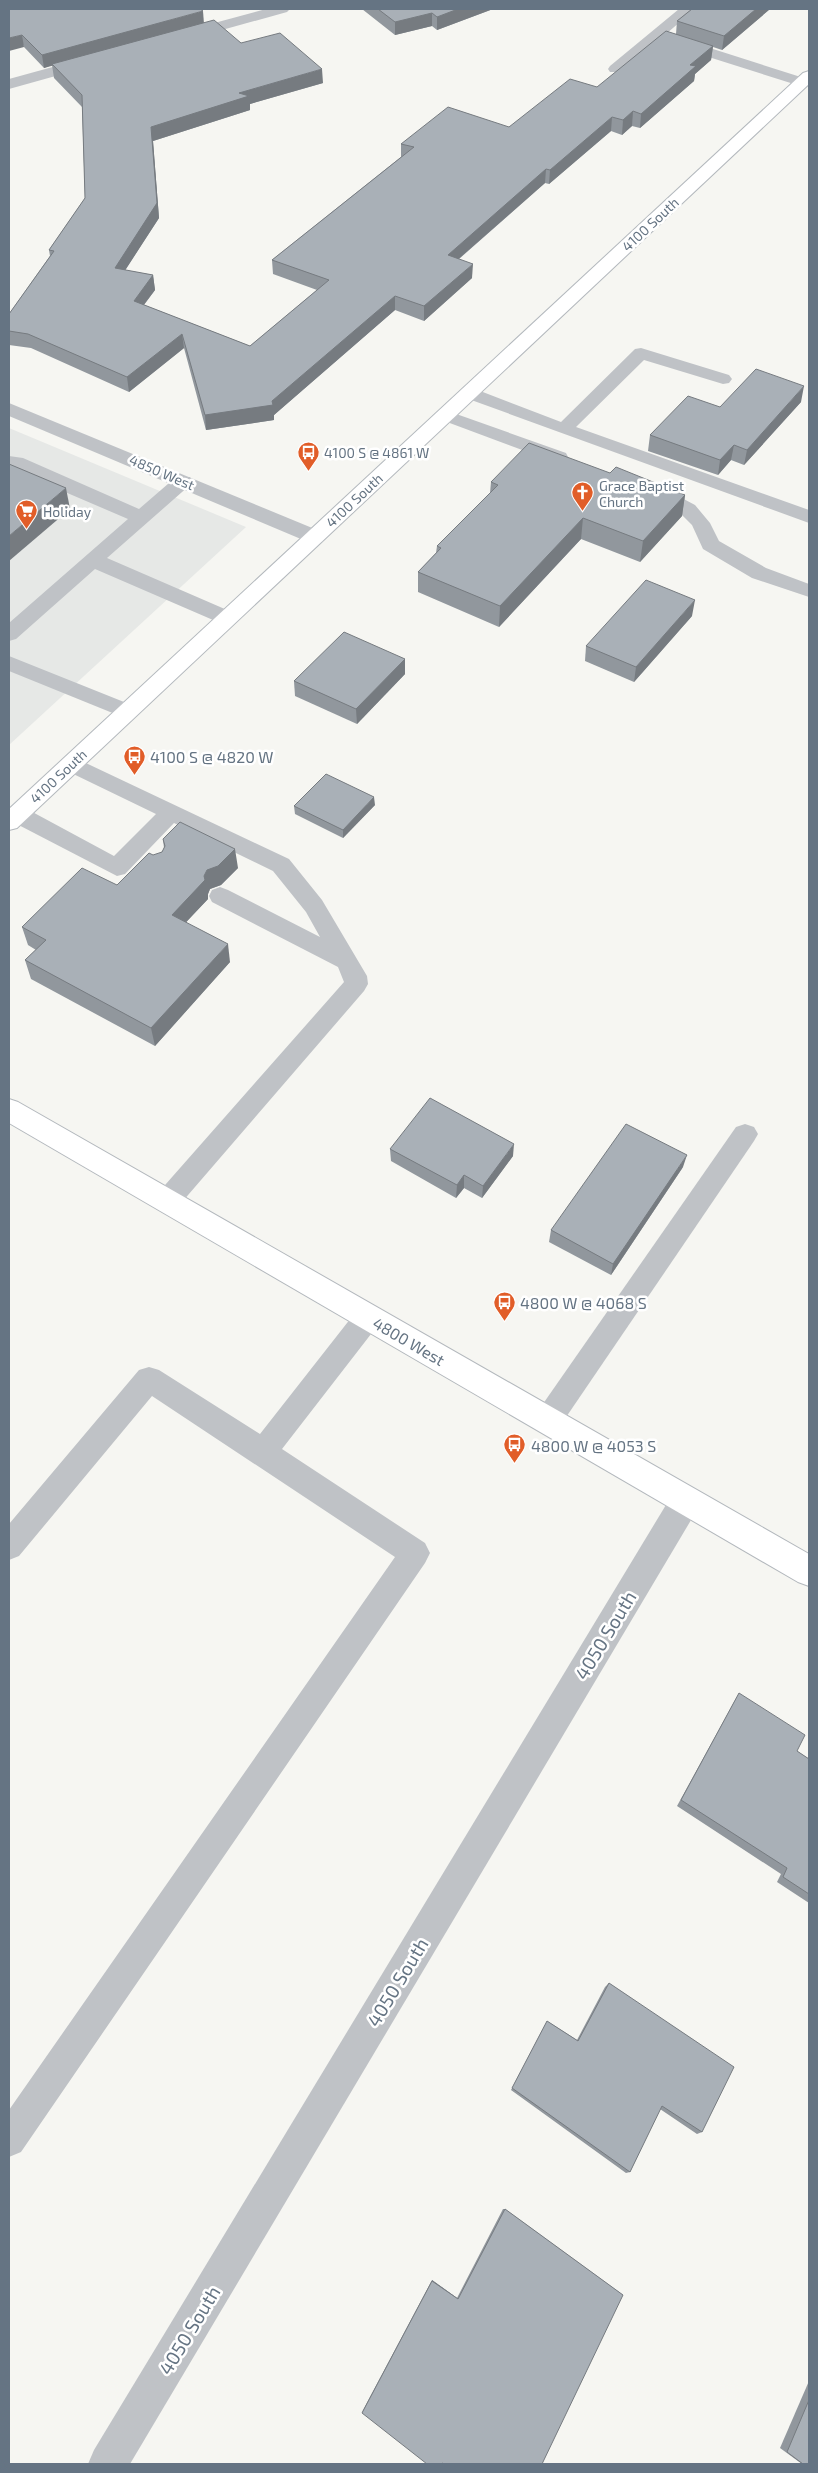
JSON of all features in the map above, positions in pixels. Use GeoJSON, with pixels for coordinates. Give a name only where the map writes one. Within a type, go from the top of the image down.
{"type":"FeatureCollection","features":[{"type":"Feature","properties":{"kind":"main road","name":"4100 South"},"geometry":{"type":"LineString","coordinates":[[13,818],[806,79]]}},
{"type":"Feature","properties":{"kind":"main road","name":"4800 West"},"geometry":{"type":"LineString","coordinates":[[9,1110],[809,1571]]}},
{"type":"Feature","properties":{"kind":"street"},"geometry":{"type":"LineString","coordinates":[[169,40],[282,9]]}},
{"type":"Feature","properties":{"kind":"street"},"geometry":{"type":"LineString","coordinates":[[9,84],[103,58]]}},
{"type":"Feature","properties":{"kind":"street","name":"4850 West"},"geometry":{"type":"LineString","coordinates":[[9,409],[315,537]]}},
{"type":"Feature","properties":{"kind":"street","name":"4050 South"},"geometry":{"type":"LineString","coordinates":[[108,2464],[686,1500]]}},
{"type":"Feature","properties":{"kind":"lane"},"geometry":{"type":"LineString","coordinates":[[615,70],[688,9]]}},
{"type":"Feature","properties":{"kind":"lane"},"geometry":{"type":"LineString","coordinates":[[656,36],[806,79]]}},
{"type":"Feature","properties":{"kind":"lane"},"geometry":{"type":"LineString","coordinates":[[564,429],[641,353],[723,380]]}},
{"type":"Feature","properties":{"kind":"lane"},"geometry":{"type":"LineString","coordinates":[[469,393],[809,517]]}},
{"type":"Feature","properties":{"kind":"lane"},"geometry":{"type":"LineString","coordinates":[[445,414],[575,463]]}},
{"type":"Feature","properties":{"kind":"lane"},"geometry":{"type":"LineString","coordinates":[[9,462],[16,462],[142,518]]}},
{"type":"Feature","properties":{"kind":"lane"},"geometry":{"type":"LineString","coordinates":[[9,634],[183,481]]}},
{"type":"Feature","properties":{"kind":"lane"},"geometry":{"type":"LineString","coordinates":[[635,486],[687,506],[704,526],[710,545],[759,573],[809,591]]}},
{"type":"Feature","properties":{"kind":"lane"},"geometry":{"type":"LineString","coordinates":[[93,560],[227,618]]}},
{"type":"Feature","properties":{"kind":"lane"},"geometry":{"type":"LineString","coordinates":[[9,663],[127,711]]}},
{"type":"Feature","properties":{"kind":"lane"},"geometry":{"type":"LineString","coordinates":[[71,764],[282,865],[314,906],[355,976],[356,984],[167,1201]]}},
{"type":"Feature","properties":{"kind":"lane"},"geometry":{"type":"LineString","coordinates":[[124,860],[172,812]]}},
{"type":"Feature","properties":{"kind":"lane"},"geometry":{"type":"LineString","coordinates":[[13,818],[124,860],[156,864]]}},
{"type":"Feature","properties":{"kind":"lane"},"geometry":{"type":"LineString","coordinates":[[220,896],[344,960]]}},
{"type":"Feature","properties":{"kind":"lane"},"geometry":{"type":"LineString","coordinates":[[548,1420],[745,1134]]}},
{"type":"Feature","properties":{"kind":"lane"},"geometry":{"type":"LineString","coordinates":[[263,1452],[368,1317]]}},
{"type":"Feature","properties":{"kind":"lane"},"geometry":{"type":"LineString","coordinates":[[9,1546],[148,1379],[263,1452],[415,1553],[9,2140]]}},
{"type":"Feature","properties":{"kind":"shaded area"},"geometry":{"type":"Polygon","coordinates":[[[9,428],[246,527],[9,745],[9,428]]]}},
{"type":"Feature","properties":{"kind":"building"},"geometry":{"type":"Polygon","coordinates":[[[9,9],[200,9],[203,11],[42,55],[22,35],[9,38],[9,9]]]}},
{"type":"Feature","properties":{"kind":"building"},"geometry":{"type":"Polygon","coordinates":[[[378,9],[458,9],[437,17],[432,13],[395,22],[378,9]]]}},
{"type":"Feature","properties":{"kind":"building"},"geometry":{"type":"Polygon","coordinates":[[[692,9],[756,9],[724,36],[677,21],[692,9]]]}},
{"type":"Feature","properties":{"kind":"building"},"geometry":{"type":"Polygon","coordinates":[[[214,20],[241,43],[280,33],[322,69],[239,93],[249,96],[151,127],[157,203],[115,268],[153,275],[134,301],[250,346],[329,280],[272,260],[414,147],[401,144],[448,107],[509,127],[570,79],[597,87],[666,31],[713,46],[690,65],[696,66],[641,114],[633,111],[623,120],[612,117],[550,170],[546,169],[448,255],[473,264],[424,306],[395,296],[272,401],[273,405],[205,415],[182,334],[127,377],[28,334],[9,331],[9,314],[54,251],[49,250],[85,198],[82,95],[52,64],[214,20]]]}},
{"type":"Feature","properties":{"kind":"building"},"geometry":{"type":"Polygon","coordinates":[[[756,369],[804,386],[747,450],[734,445],[720,460],[650,435],[688,396],[720,407],[756,369]]]}},
{"type":"Feature","properties":{"kind":"building"},"geometry":{"type":"Polygon","coordinates":[[[529,443],[610,473],[616,467],[685,495],[643,541],[583,518],[500,606],[418,572],[441,548],[437,546],[498,485],[491,482],[529,443]]]}},
{"type":"Feature","properties":{"kind":"building"},"geometry":{"type":"Polygon","coordinates":[[[9,464],[66,488],[9,536],[9,464]]]}},
{"type":"Feature","properties":{"kind":"building"},"geometry":{"type":"Polygon","coordinates":[[[646,580],[695,600],[636,667],[586,646],[646,580]]]}},
{"type":"Feature","properties":{"kind":"building"},"geometry":{"type":"Polygon","coordinates":[[[344,632],[405,659],[356,709],[294,681],[344,632]]]}},
{"type":"Feature","properties":{"kind":"building"},"geometry":{"type":"Polygon","coordinates":[[[326,774],[374,797],[343,830],[294,806],[326,774]]]}},
{"type":"Feature","properties":{"kind":"building"},"geometry":{"type":"Polygon","coordinates":[[[180,822],[235,849],[218,866],[207,870],[204,876],[205,880],[172,915],[228,944],[151,1028],[25,960],[46,940],[22,927],[82,868],[117,885],[149,853],[153,855],[162,852],[165,846],[163,839],[180,822]]]}},
{"type":"Feature","properties":{"kind":"building"},"geometry":{"type":"Polygon","coordinates":[[[430,1098],[514,1144],[483,1186],[464,1175],[457,1185],[390,1149],[430,1098]]]}},
{"type":"Feature","properties":{"kind":"building"},"geometry":{"type":"Polygon","coordinates":[[[626,1124],[687,1155],[613,1264],[551,1230],[626,1124]]]}},
{"type":"Feature","properties":{"kind":"building"},"geometry":{"type":"Polygon","coordinates":[[[739,1693],[805,1735],[797,1751],[809,1759],[809,1894],[783,1877],[787,1868],[681,1800],[739,1693]]]}},
{"type":"Feature","properties":{"kind":"building"},"geometry":{"type":"Polygon","coordinates":[[[609,1983],[734,2067],[702,2132],[662,2106],[630,2172],[512,2088],[547,2021],[578,2041],[609,1983]]]}},
{"type":"Feature","properties":{"kind":"building"},"geometry":{"type":"Polygon","coordinates":[[[505,2209],[623,2295],[542,2464],[427,2464],[362,2413],[432,2281],[458,2299],[505,2209]]]}},
{"type":"Feature","properties":{"kind":"building"},"geometry":{"type":"Polygon","coordinates":[[[809,2400],[809,2464],[803,2464],[787,2452],[809,2400]]]}},
{"type":"Feature","properties":{"kind":"place","name":"4100 S @ 4861 W"},"geometry":{"type":"Point","coordinates":[308,471]}},
{"type":"Feature","properties":{"kind":"place","name":"Grace Baptist Church"},"geometry":{"type":"Point","coordinates":[583,512]}},
{"type":"Feature","properties":{"kind":"place","name":"Holiday"},"geometry":{"type":"Point","coordinates":[27,530]}},
{"type":"Feature","properties":{"kind":"place","name":"4100 S @ 4820 W"},"geometry":{"type":"Point","coordinates":[134,775]}},
{"type":"Feature","properties":{"kind":"place","name":"4800 W @ 4068 S"},"geometry":{"type":"Point","coordinates":[504,1321]}},
{"type":"Feature","properties":{"kind":"place","name":"4800 W @ 4053 S"},"geometry":{"type":"Point","coordinates":[515,1464]}}]}
